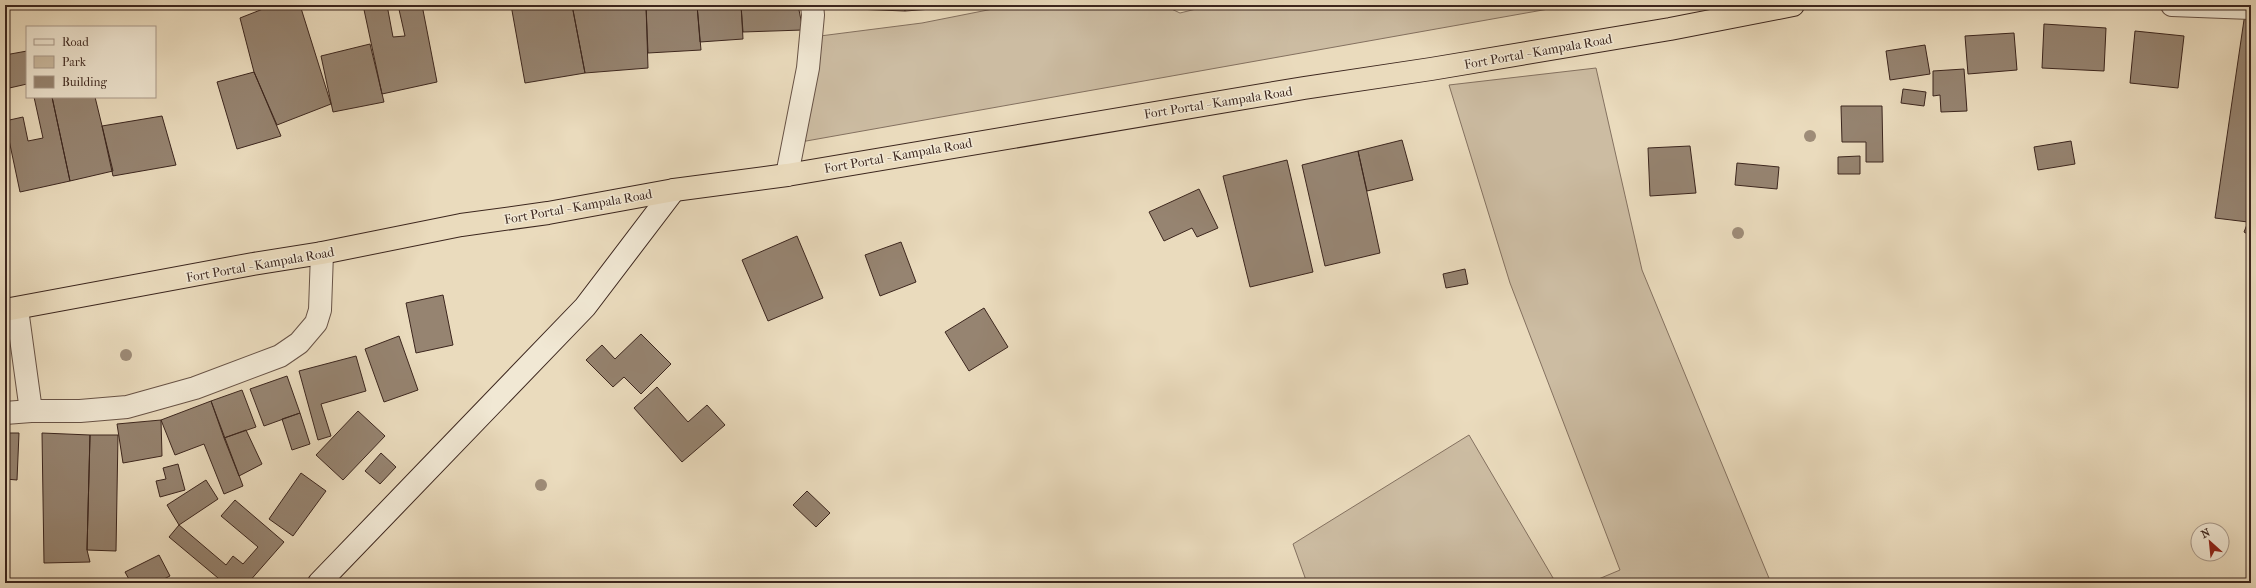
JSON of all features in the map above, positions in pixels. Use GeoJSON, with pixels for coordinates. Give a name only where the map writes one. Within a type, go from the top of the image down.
{"type":"FeatureCollection","features":[{"type":"Feature","properties":{"kind":"highway","name":"Fort Portal - Kampala Road"},"geometry":{"type":"LineString","coordinates":[[11,310],[246,265],[322,253],[461,225],[548,213],[674,190],[787,175],[986,140],[1639,34],[1793,5]]}},
{"type":"Feature","properties":{"kind":"street"},"geometry":{"type":"LineString","coordinates":[[787,175],[808,68],[813,15],[812,5]]}},
{"type":"Feature","properties":{"kind":"street"},"geometry":{"type":"LineString","coordinates":[[2172,5],[2251,8]]}},
{"type":"Feature","properties":{"kind":"street"},"geometry":{"type":"LineString","coordinates":[[319,583],[585,307],[674,190]]}},
{"type":"Feature","properties":{"kind":"street"},"geometry":{"type":"LineString","coordinates":[[5,413],[31,411],[80,411],[126,407],[195,388],[280,356],[299,343],[316,323],[320,310],[322,253]]}},
{"type":"Feature","properties":{"kind":"street"},"geometry":{"type":"LineString","coordinates":[[11,310],[31,411]]}},
{"type":"Feature","properties":{"kind":"green space"},"geometry":{"type":"Polygon","coordinates":[[[1013,5],[1163,5],[1180,13],[1212,5],[1571,5],[795,143],[820,36],[922,23],[1013,5]]]}},
{"type":"Feature","properties":{"kind":"green space"},"geometry":{"type":"Polygon","coordinates":[[[1596,68],[1642,270],[1771,583],[1589,583],[1620,570],[1510,283],[1449,85],[1596,68]]]}},
{"type":"Feature","properties":{"kind":"green space"},"geometry":{"type":"Polygon","coordinates":[[[1469,435],[1556,583],[1307,583],[1293,544],[1469,435]]]}},
{"type":"Feature","properties":{"kind":"building"},"geometry":{"type":"Polygon","coordinates":[[[268,5],[300,5],[331,104],[277,125],[254,72],[240,18],[268,7],[268,5]]]}},
{"type":"Feature","properties":{"kind":"building"},"geometry":{"type":"Polygon","coordinates":[[[363,5],[387,5],[393,37],[405,36],[398,5],[422,5],[437,82],[382,94],[363,5]]]}},
{"type":"Feature","properties":{"kind":"building"},"geometry":{"type":"Polygon","coordinates":[[[511,5],[572,5],[585,73],[525,83],[511,5]]]}},
{"type":"Feature","properties":{"kind":"building"},"geometry":{"type":"Polygon","coordinates":[[[572,5],[646,5],[648,68],[585,73],[572,5]]]}},
{"type":"Feature","properties":{"kind":"building"},"geometry":{"type":"Polygon","coordinates":[[[646,5],[697,5],[701,50],[648,53],[646,5]]]}},
{"type":"Feature","properties":{"kind":"building"},"geometry":{"type":"Polygon","coordinates":[[[697,5],[741,5],[743,39],[700,42],[697,5]]]}},
{"type":"Feature","properties":{"kind":"building"},"geometry":{"type":"Polygon","coordinates":[[[741,5],[798,5],[803,30],[743,32],[741,5]]]}},
{"type":"Feature","properties":{"kind":"building"},"geometry":{"type":"Polygon","coordinates":[[[830,5],[904,5],[905,11],[829,8],[830,5]]]}},
{"type":"Feature","properties":{"kind":"building"},"geometry":{"type":"Polygon","coordinates":[[[904,5],[986,5],[905,11],[904,5]]]}},
{"type":"Feature","properties":{"kind":"building"},"geometry":{"type":"Polygon","coordinates":[[[2245,13],[2251,14],[2251,236],[2244,232],[2248,222],[2215,218],[2245,13]]]}},
{"type":"Feature","properties":{"kind":"building"},"geometry":{"type":"Polygon","coordinates":[[[2044,24],[2106,28],[2104,71],[2042,68],[2044,24]]]}},
{"type":"Feature","properties":{"kind":"building"},"geometry":{"type":"Polygon","coordinates":[[[2135,31],[2184,36],[2178,88],[2130,83],[2135,31]]]}},
{"type":"Feature","properties":{"kind":"building"},"geometry":{"type":"Polygon","coordinates":[[[2014,33],[2017,70],[1968,74],[1965,36],[2014,33]]]}},
{"type":"Feature","properties":{"kind":"building"},"geometry":{"type":"Polygon","coordinates":[[[370,44],[384,102],[333,112],[321,56],[370,44]]]}},
{"type":"Feature","properties":{"kind":"building"},"geometry":{"type":"Polygon","coordinates":[[[1925,45],[1930,74],[1890,80],[1886,51],[1925,45]]]}},
{"type":"Feature","properties":{"kind":"building"},"geometry":{"type":"Polygon","coordinates":[[[26,51],[26,84],[5,89],[5,55],[26,51]]]}},
{"type":"Feature","properties":{"kind":"building"},"geometry":{"type":"Polygon","coordinates":[[[1964,69],[1967,111],[1941,112],[1940,95],[1933,96],[1933,71],[1964,69]]]}},
{"type":"Feature","properties":{"kind":"building"},"geometry":{"type":"Polygon","coordinates":[[[254,72],[281,136],[237,149],[217,82],[254,72]]]}},
{"type":"Feature","properties":{"kind":"building"},"geometry":{"type":"Polygon","coordinates":[[[1903,89],[1926,92],[1924,106],[1901,103],[1903,89]]]}},
{"type":"Feature","properties":{"kind":"building"},"geometry":{"type":"Polygon","coordinates":[[[34,98],[52,98],[70,181],[20,192],[5,121],[23,117],[28,141],[43,138],[34,98]]]}},
{"type":"Feature","properties":{"kind":"building"},"geometry":{"type":"Polygon","coordinates":[[[52,98],[95,98],[113,171],[70,181],[52,98]]]}},
{"type":"Feature","properties":{"kind":"building"},"geometry":{"type":"Polygon","coordinates":[[[1841,106],[1882,106],[1883,162],[1866,162],[1866,142],[1842,142],[1841,106]]]}},
{"type":"Feature","properties":{"kind":"building"},"geometry":{"type":"Polygon","coordinates":[[[162,116],[176,165],[113,176],[102,126],[162,116]]]}},
{"type":"Feature","properties":{"kind":"building"},"geometry":{"type":"Polygon","coordinates":[[[1402,140],[1413,180],[1367,191],[1358,151],[1402,140]]]}},
{"type":"Feature","properties":{"kind":"building"},"geometry":{"type":"Polygon","coordinates":[[[2071,141],[2075,164],[2038,170],[2034,147],[2071,141]]]}},
{"type":"Feature","properties":{"kind":"building"},"geometry":{"type":"Polygon","coordinates":[[[1690,146],[1696,193],[1650,196],[1648,148],[1690,146]]]}},
{"type":"Feature","properties":{"kind":"building"},"geometry":{"type":"Polygon","coordinates":[[[1358,151],[1380,253],[1325,266],[1302,165],[1358,151]]]}},
{"type":"Feature","properties":{"kind":"building"},"geometry":{"type":"Polygon","coordinates":[[[1860,156],[1860,174],[1838,174],[1838,157],[1860,156]]]}},
{"type":"Feature","properties":{"kind":"building"},"geometry":{"type":"Polygon","coordinates":[[[1287,160],[1313,272],[1250,287],[1223,176],[1287,160]]]}},
{"type":"Feature","properties":{"kind":"building"},"geometry":{"type":"Polygon","coordinates":[[[1737,163],[1779,167],[1777,189],[1735,185],[1737,163]]]}},
{"type":"Feature","properties":{"kind":"building"},"geometry":{"type":"Polygon","coordinates":[[[1199,189],[1218,228],[1197,237],[1192,228],[1164,241],[1149,212],[1199,189]]]}},
{"type":"Feature","properties":{"kind":"building"},"geometry":{"type":"Polygon","coordinates":[[[797,236],[823,298],[768,321],[742,260],[797,236]]]}},
{"type":"Feature","properties":{"kind":"building"},"geometry":{"type":"Polygon","coordinates":[[[901,242],[916,282],[880,296],[865,255],[901,242]]]}},
{"type":"Feature","properties":{"kind":"building"},"geometry":{"type":"Polygon","coordinates":[[[1465,269],[1468,284],[1446,288],[1443,274],[1465,269]]]}},
{"type":"Feature","properties":{"kind":"building"},"geometry":{"type":"Polygon","coordinates":[[[443,295],[453,345],[416,353],[406,303],[443,295]]]}},
{"type":"Feature","properties":{"kind":"building"},"geometry":{"type":"Polygon","coordinates":[[[984,308],[1008,347],[969,371],[945,332],[984,308]]]}},
{"type":"Feature","properties":{"kind":"building"},"geometry":{"type":"Polygon","coordinates":[[[641,334],[671,364],[641,394],[624,377],[613,387],[586,360],[602,345],[615,359],[641,334]]]}},
{"type":"Feature","properties":{"kind":"building"},"geometry":{"type":"Polygon","coordinates":[[[399,336],[418,390],[384,402],[365,349],[399,336]]]}},
{"type":"Feature","properties":{"kind":"building"},"geometry":{"type":"Polygon","coordinates":[[[356,356],[366,391],[321,404],[331,436],[318,440],[299,371],[356,356]]]}},
{"type":"Feature","properties":{"kind":"building"},"geometry":{"type":"Polygon","coordinates":[[[287,376],[300,413],[264,426],[250,389],[287,376]]]}},
{"type":"Feature","properties":{"kind":"building"},"geometry":{"type":"Polygon","coordinates":[[[657,387],[688,422],[707,405],[725,425],[682,462],[634,408],[657,387]]]}},
{"type":"Feature","properties":{"kind":"building"},"geometry":{"type":"Polygon","coordinates":[[[242,390],[256,427],[224,438],[211,401],[242,390]]]}},
{"type":"Feature","properties":{"kind":"building"},"geometry":{"type":"Polygon","coordinates":[[[211,401],[243,486],[224,494],[204,444],[175,455],[161,420],[211,401]]]}},
{"type":"Feature","properties":{"kind":"building"},"geometry":{"type":"Polygon","coordinates":[[[358,411],[385,436],[343,480],[316,455],[358,411]]]}},
{"type":"Feature","properties":{"kind":"building"},"geometry":{"type":"Polygon","coordinates":[[[300,413],[310,444],[292,450],[282,419],[300,413]]]}},
{"type":"Feature","properties":{"kind":"building"},"geometry":{"type":"Polygon","coordinates":[[[161,420],[162,456],[123,463],[117,424],[161,420]]]}},
{"type":"Feature","properties":{"kind":"building"},"geometry":{"type":"Polygon","coordinates":[[[246,430],[262,464],[239,476],[224,438],[246,430]]]}},
{"type":"Feature","properties":{"kind":"building"},"geometry":{"type":"Polygon","coordinates":[[[5,433],[19,433],[17,480],[5,479],[5,433]]]}},
{"type":"Feature","properties":{"kind":"building"},"geometry":{"type":"Polygon","coordinates":[[[42,433],[90,435],[87,550],[90,562],[44,563],[42,433]]]}},
{"type":"Feature","properties":{"kind":"building"},"geometry":{"type":"Polygon","coordinates":[[[90,435],[118,435],[116,551],[87,550],[90,435]]]}},
{"type":"Feature","properties":{"kind":"building"},"geometry":{"type":"Polygon","coordinates":[[[381,453],[396,467],[380,484],[365,471],[381,453]]]}},
{"type":"Feature","properties":{"kind":"building"},"geometry":{"type":"Polygon","coordinates":[[[178,464],[185,490],[160,497],[156,481],[166,479],[163,468],[178,464]]]}},
{"type":"Feature","properties":{"kind":"building"},"geometry":{"type":"Polygon","coordinates":[[[301,473],[326,491],[293,536],[269,519],[301,473]]]}},
{"type":"Feature","properties":{"kind":"building"},"geometry":{"type":"Polygon","coordinates":[[[206,480],[218,499],[179,525],[167,505],[206,480]]]}},
{"type":"Feature","properties":{"kind":"building"},"geometry":{"type":"Polygon","coordinates":[[[807,491],[830,513],[816,527],[793,505],[807,491]]]}},
{"type":"Feature","properties":{"kind":"building"},"geometry":{"type":"Polygon","coordinates":[[[235,500],[284,542],[248,583],[224,583],[169,537],[179,525],[226,565],[233,556],[243,564],[258,547],[221,516],[235,500]]]}},
{"type":"Feature","properties":{"kind":"building"},"geometry":{"type":"Polygon","coordinates":[[[159,555],[170,576],[156,583],[131,583],[125,572],[159,555]]]}}]}
